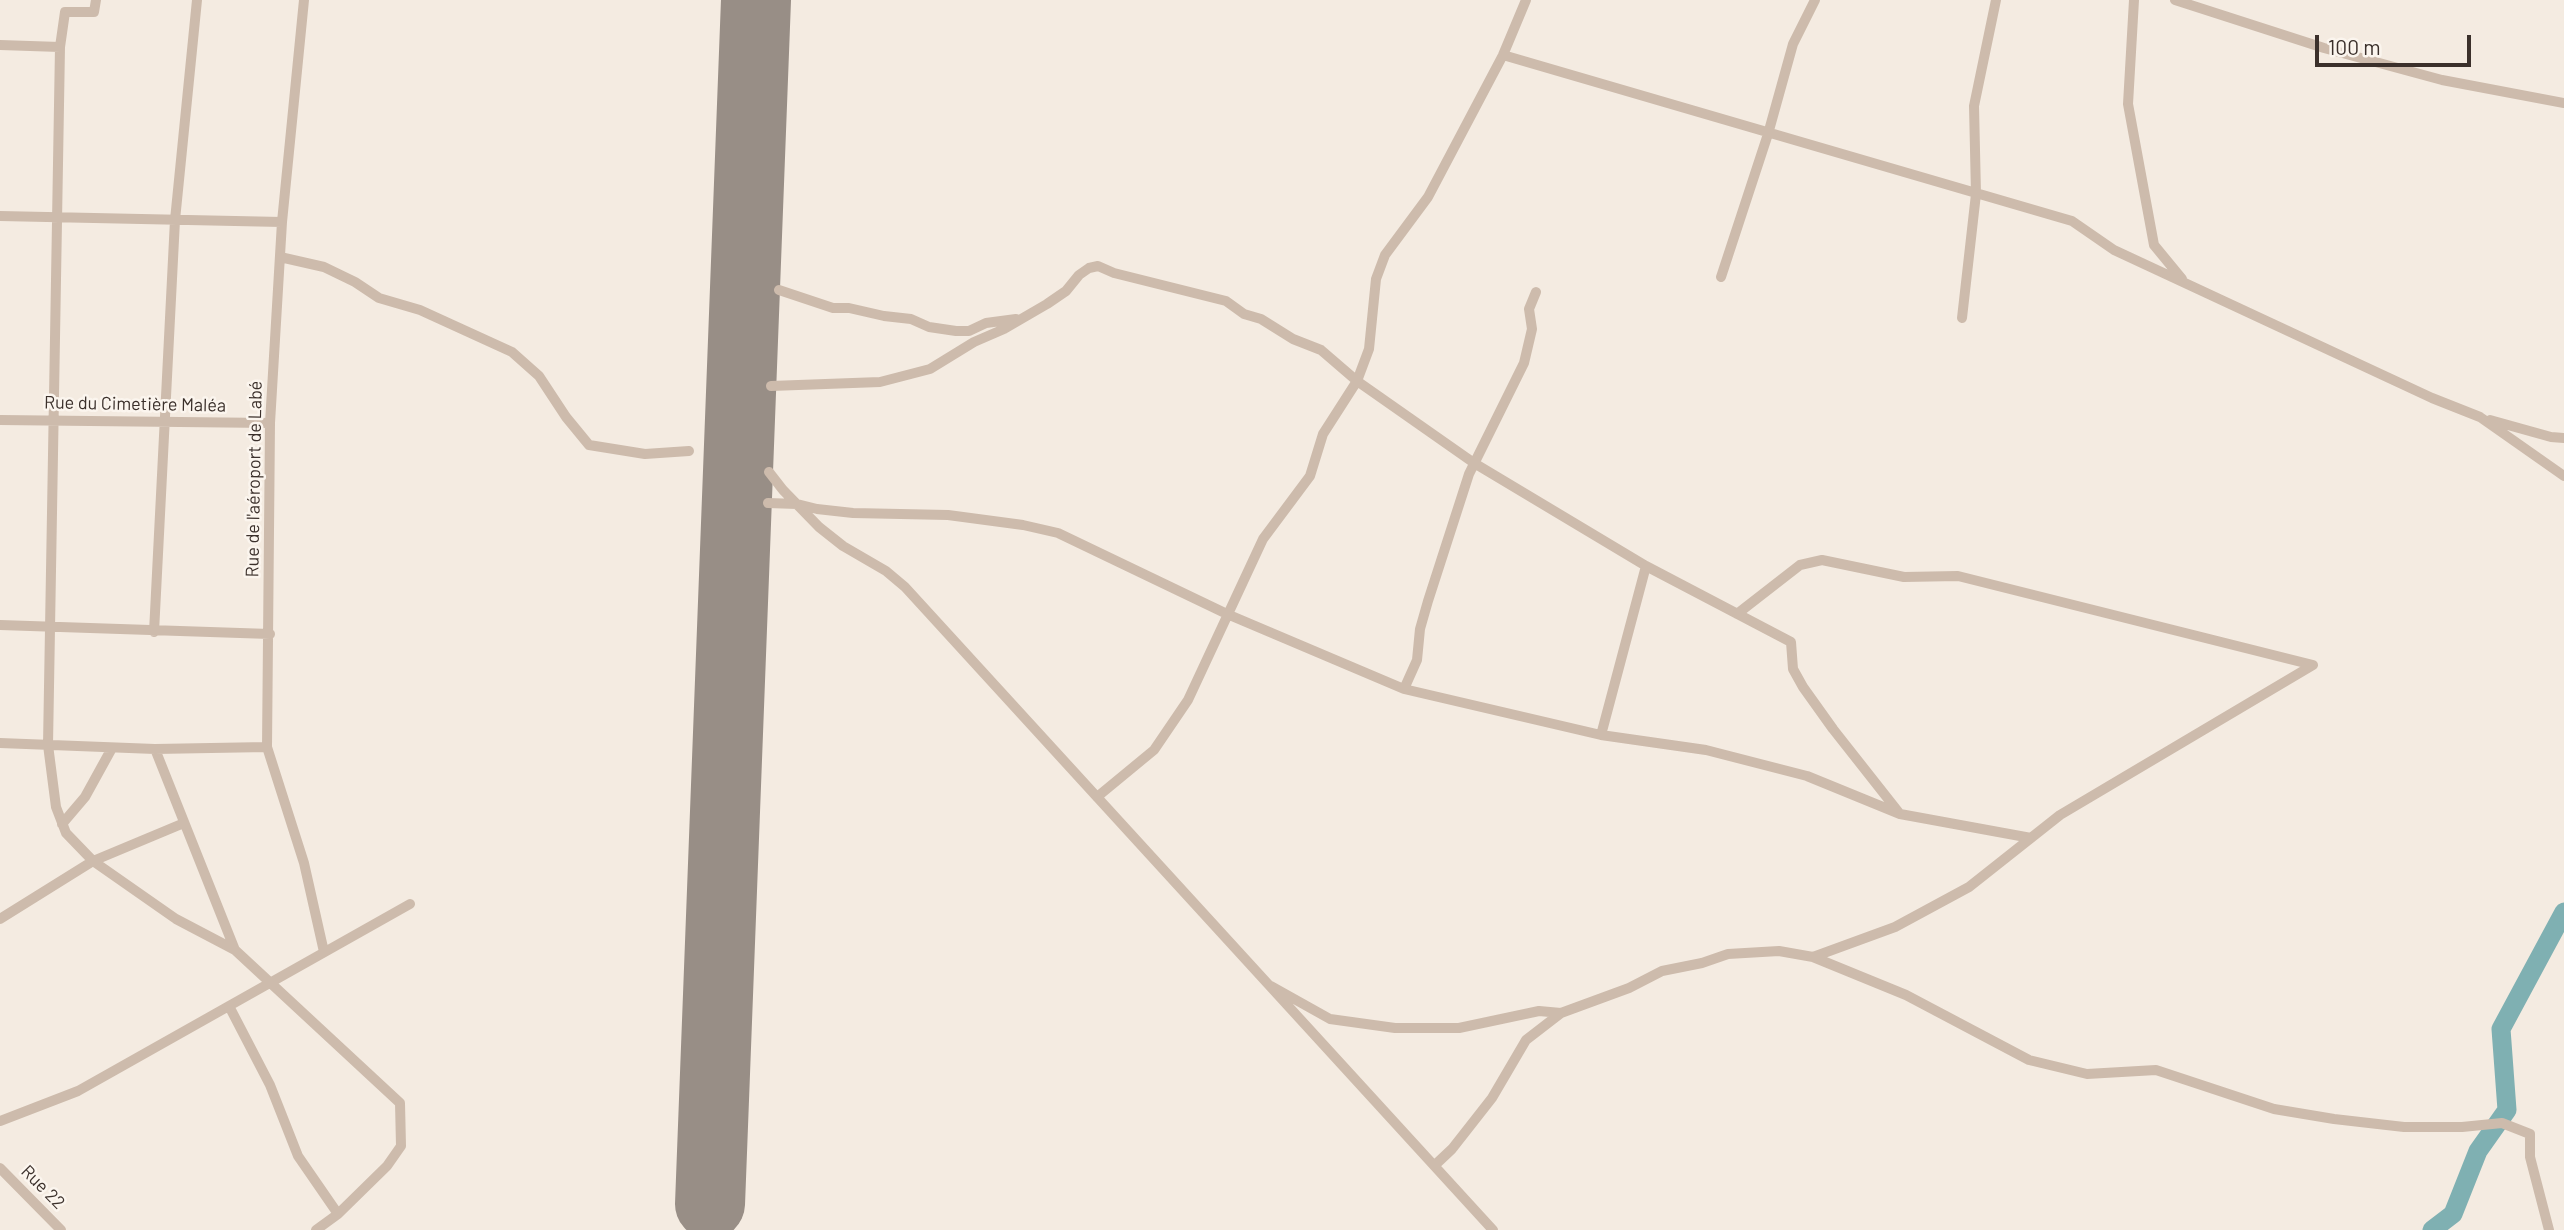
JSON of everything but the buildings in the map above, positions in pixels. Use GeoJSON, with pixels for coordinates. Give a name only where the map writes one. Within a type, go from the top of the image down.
{"type":"FeatureCollection","features":[{"type":"Feature","properties":{"kind":"street"},"geometry":{"type":"LineString","coordinates":[[96,0],[94,12],[65,12],[60,47],[48,745],[56,807],[66,833],[93,861],[176,919],[235,950],[400,1103],[401,1146],[387,1166],[338,1214],[316,1230]]}},
{"type":"Feature","properties":{"kind":"street"},"geometry":{"type":"LineString","coordinates":[[154,632],[175,220],[197,0]]}},
{"type":"Feature","properties":{"kind":"street","name":"Rue de l'aéroport de Labé"},"geometry":{"type":"LineString","coordinates":[[304,0],[282,222],[270,423],[268,747],[304,863],[324,952]]}},
{"type":"Feature","properties":{"kind":"street"},"geometry":{"type":"LineString","coordinates":[[1097,797],[1154,750],[1188,701],[1263,540],[1310,476],[1323,434],[1357,381],[1368,349],[1376,279],[1385,255],[1428,197],[1503,55],[1526,0]]}},
{"type":"Feature","properties":{"kind":"street"},"geometry":{"type":"LineString","coordinates":[[1721,277],[1769,134],[1793,44],[1815,0]]}},
{"type":"Feature","properties":{"kind":"street"},"geometry":{"type":"LineString","coordinates":[[1962,318],[1976,194],[1974,106],[1996,0]]}},
{"type":"Feature","properties":{"kind":"street"},"geometry":{"type":"LineString","coordinates":[[2134,0],[2128,104],[2130,117],[2154,245],[2185,283]]}},
{"type":"Feature","properties":{"kind":"street"},"geometry":{"type":"LineString","coordinates":[[2175,0],[2324,48],[2442,80],[2564,103]]}},
{"type":"Feature","properties":{"kind":"street"},"geometry":{"type":"LineString","coordinates":[[0,45],[60,47]]}},
{"type":"Feature","properties":{"kind":"street"},"geometry":{"type":"LineString","coordinates":[[1503,55],[2072,221],[2114,250],[2432,398],[2480,417],[2551,437],[2564,438]]}},
{"type":"Feature","properties":{"kind":"street"},"geometry":{"type":"LineString","coordinates":[[0,216],[282,222]]}},
{"type":"Feature","properties":{"kind":"street"},"geometry":{"type":"LineString","coordinates":[[280,257],[324,267],[355,282],[379,298],[420,310],[513,352],[539,376],[566,417],[589,445],[645,454],[689,452]]}},
{"type":"Feature","properties":{"kind":"street"},"geometry":{"type":"LineString","coordinates":[[771,386],[880,382],[930,369],[974,342],[1022,319],[1066,290],[1089,268],[1098,266],[1114,273],[1226,301],[1244,314],[1261,319],[1293,339],[1321,350],[1357,381],[1474,463],[1646,566],[1791,642],[1793,668],[1803,687],[1900,814]]}},
{"type":"Feature","properties":{"kind":"street"},"geometry":{"type":"LineString","coordinates":[[779,290],[833,308],[849,308],[911,319],[929,327],[956,331],[969,331],[986,323],[1022,319]]}},
{"type":"Feature","properties":{"kind":"street"},"geometry":{"type":"LineString","coordinates":[[1404,689],[1417,660],[1420,629],[1428,601],[1474,463],[1524,363],[1532,329],[1529,309],[1536,292]]}},
{"type":"Feature","properties":{"kind":"street"},"geometry":{"type":"LineString","coordinates":[[2480,417],[2564,476]]}},
{"type":"Feature","properties":{"kind":"street","name":"Rue du Cimetière Maléa"},"geometry":{"type":"LineString","coordinates":[[0,420],[270,423]]}},
{"type":"Feature","properties":{"kind":"street"},"geometry":{"type":"LineString","coordinates":[[769,472],[806,516],[843,546],[870,560],[905,587],[1493,1230]]}},
{"type":"Feature","properties":{"kind":"street"},"geometry":{"type":"LineString","coordinates":[[768,503],[797,504],[853,513],[948,515],[1023,525],[1058,533],[1227,614],[1404,689],[1601,735],[1706,750],[1807,776],[1900,814],[2031,838]]}},
{"type":"Feature","properties":{"kind":"street"},"geometry":{"type":"LineString","coordinates":[[1737,614],[1800,565],[1822,561],[1904,578],[1958,576],[2313,665],[2060,815],[1969,887],[1895,927],[1813,957]]}},
{"type":"Feature","properties":{"kind":"street"},"geometry":{"type":"LineString","coordinates":[[1601,735],[1646,566]]}},
{"type":"Feature","properties":{"kind":"street"},"geometry":{"type":"LineString","coordinates":[[0,625],[270,634]]}},
{"type":"Feature","properties":{"kind":"street"},"geometry":{"type":"LineString","coordinates":[[0,743],[155,750],[268,747]]}},
{"type":"Feature","properties":{"kind":"street"},"geometry":{"type":"LineString","coordinates":[[62,824],[85,797],[112,748]]}},
{"type":"Feature","properties":{"kind":"street"},"geometry":{"type":"LineString","coordinates":[[155,750],[235,950]]}},
{"type":"Feature","properties":{"kind":"street"},"geometry":{"type":"LineString","coordinates":[[0,919],[93,861],[184,823]]}},
{"type":"Feature","properties":{"kind":"street"},"geometry":{"type":"LineString","coordinates":[[0,1121],[78,1091],[410,904]]}},
{"type":"Feature","properties":{"kind":"street"},"geometry":{"type":"LineString","coordinates":[[1435,1165],[1452,1149],[1492,1098],[1526,1040],[1561,1013],[1629,988],[1662,971],[1702,963],[1728,954],[1779,951],[1813,957],[1906,995],[2029,1060],[2075,1071],[2087,1073],[2156,1070],[2274,1109],[2334,1119],[2404,1127],[2462,1127],[2502,1123],[2530,1134],[2530,1157],[2549,1230]]}},
{"type":"Feature","properties":{"kind":"street"},"geometry":{"type":"LineString","coordinates":[[1271,986],[1330,1019],[1395,1028],[1459,1027],[1539,1011],[1561,1013]]}},
{"type":"Feature","properties":{"kind":"street"},"geometry":{"type":"LineString","coordinates":[[229,1006],[270,1085],[298,1156],[338,1214]]}},
{"type":"Feature","properties":{"kind":"street","name":"Rue 22"},"geometry":{"type":"LineString","coordinates":[[1,1171],[61,1230]]}},
{"type":"Feature","properties":{"kind":"waterway"},"geometry":{"type":"LineString","coordinates":[[2432,1230],[2453,1214],[2478,1151],[2507,1110],[2501,1029],[2564,912]]}},
{"type":"Feature","properties":{"kind":"runway"},"geometry":{"type":"LineString","coordinates":[[710,1204],[756,0]]}}]}
